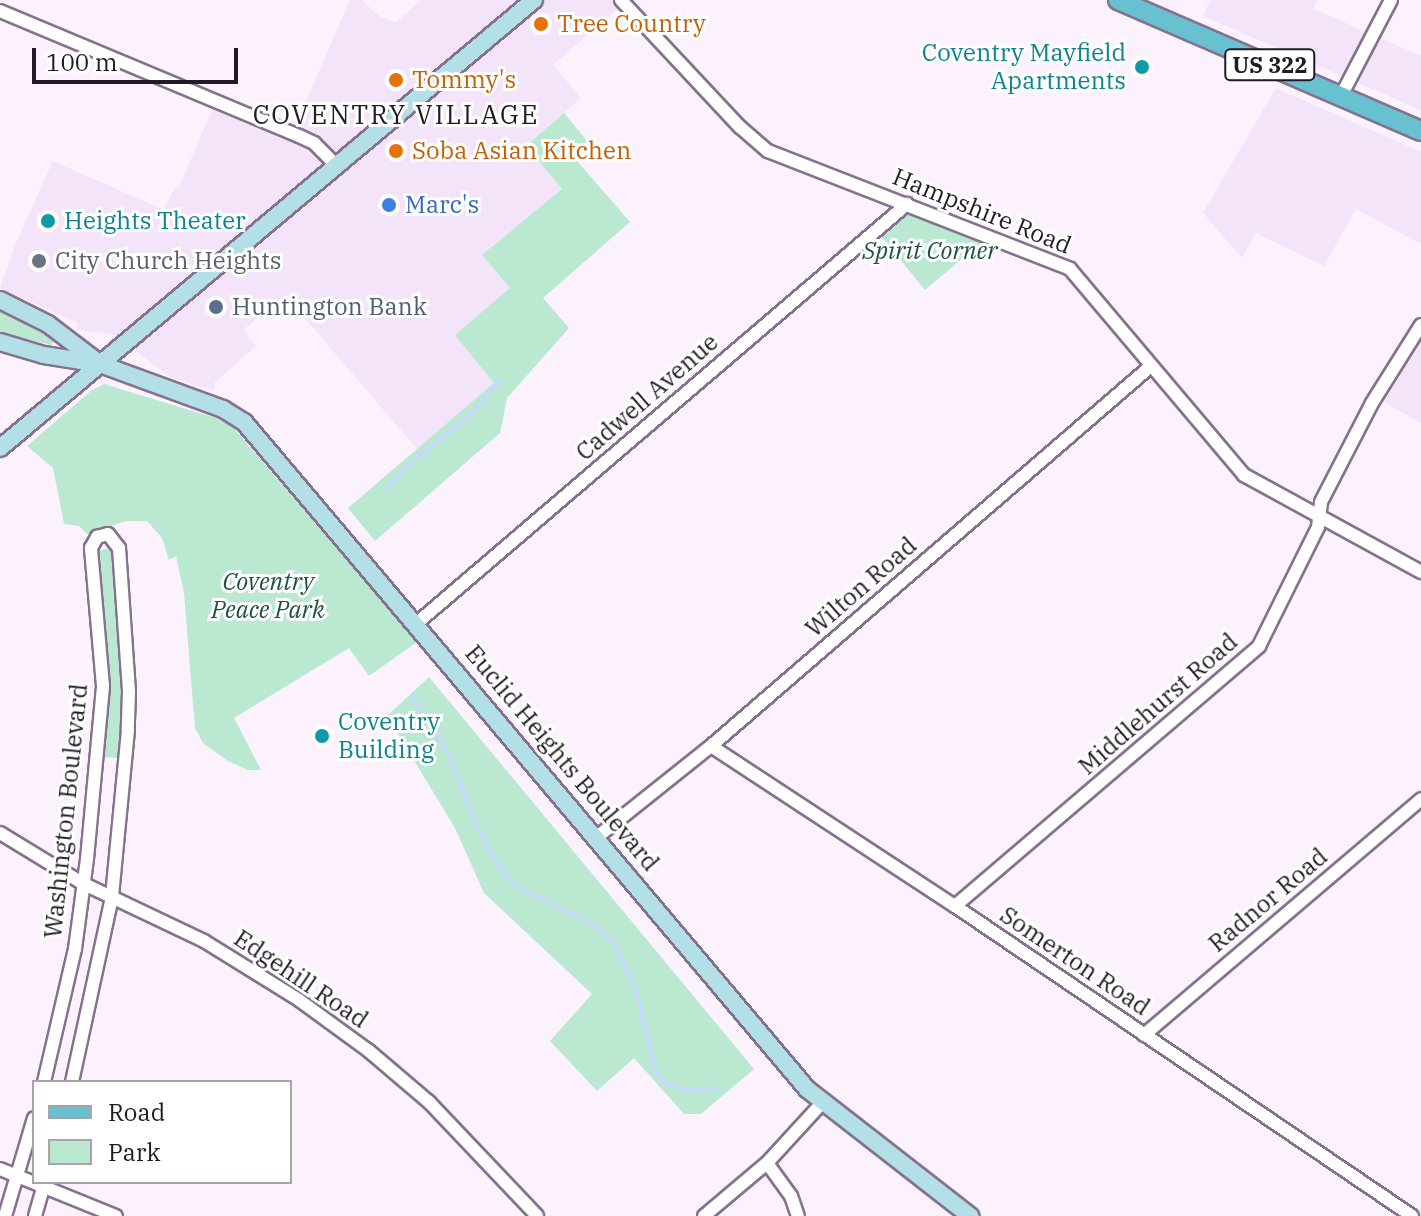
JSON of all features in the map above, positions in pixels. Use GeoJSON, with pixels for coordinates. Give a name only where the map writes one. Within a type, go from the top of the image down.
{"type":"FeatureCollection","features":[{"type":"Feature","properties":{"kind":"main road","name":"US 322"},"geometry":{"type":"LineString","coordinates":[[1118,0],[1145,5],[1421,131]]}},
{"type":"Feature","properties":{"kind":"street","name":"Hampshire Road"},"geometry":{"type":"LineString","coordinates":[[621,0],[740,127],[768,151],[1070,269],[1244,475],[1421,572]]}},
{"type":"Feature","properties":{"kind":"street"},"geometry":{"type":"LineString","coordinates":[[1341,96],[1391,0]]}},
{"type":"Feature","properties":{"kind":"street"},"geometry":{"type":"LineString","coordinates":[[0,448],[527,2]]}},
{"type":"Feature","properties":{"kind":"street"},"geometry":{"type":"LineString","coordinates":[[0,11],[299,136],[314,143],[336,165]]}},
{"type":"Feature","properties":{"kind":"street","name":"Cadwell Avenue"},"geometry":{"type":"LineString","coordinates":[[417,623],[907,204]]}},
{"type":"Feature","properties":{"kind":"street","name":"Euclid Heights Boulevard"},"geometry":{"type":"LineString","coordinates":[[0,300],[48,324],[100,364]]}},
{"type":"Feature","properties":{"kind":"street","name":"Middlehurst Road"},"geometry":{"type":"LineString","coordinates":[[955,906],[1259,646],[1318,527],[1321,502],[1363,420],[1421,325]]}},
{"type":"Feature","properties":{"kind":"street","name":"Euclid Heights Boulevard"},"geometry":{"type":"LineString","coordinates":[[0,342],[44,355],[100,364],[223,409],[244,422],[822,1103],[970,1216]]}},
{"type":"Feature","properties":{"kind":"street","name":"Wilton Road"},"geometry":{"type":"LineString","coordinates":[[597,837],[711,746],[1151,366]]}},
{"type":"Feature","properties":{"kind":"street","name":"Washington Boulevard"},"geometry":{"type":"LineString","coordinates":[[44,1080],[75,949],[84,884],[103,686],[91,548],[97,537],[108,534],[119,548],[129,692],[112,897],[72,1080]]}},
{"type":"Feature","properties":{"kind":"street","name":"Somerton Road"},"geometry":{"type":"LineString","coordinates":[[711,746],[955,906],[1412,1216]]}},
{"type":"Feature","properties":{"kind":"street","name":"Radnor Road"},"geometry":{"type":"LineString","coordinates":[[1144,1035],[1421,799]]}},
{"type":"Feature","properties":{"kind":"street","name":"Edgehill Road"},"geometry":{"type":"LineString","coordinates":[[0,833],[84,884],[253,969],[369,1051],[429,1102],[537,1216]]}},
{"type":"Feature","properties":{"kind":"street"},"geometry":{"type":"LineString","coordinates":[[704,1216],[767,1163],[822,1103]]}},
{"type":"Feature","properties":{"kind":"street"},"geometry":{"type":"LineString","coordinates":[[5,1216],[32,1125]]}},
{"type":"Feature","properties":{"kind":"street"},"geometry":{"type":"LineString","coordinates":[[767,1163],[791,1196],[798,1216]]}},
{"type":"Feature","properties":{"kind":"street"},"geometry":{"type":"LineString","coordinates":[[0,1169],[32,1180]]}},
{"type":"Feature","properties":{"kind":"street"},"geometry":{"type":"LineString","coordinates":[[35,1216],[44,1184],[116,1216]]}},
{"type":"Feature","properties":{"kind":"shaded area"},"geometry":{"type":"Polygon","coordinates":[[[350,0],[362,0],[379,16],[396,22],[421,0],[628,0],[553,65],[581,98],[526,146],[562,189],[482,255],[510,288],[495,383],[417,449],[285,295],[243,330],[256,346],[215,382],[214,391],[170,377],[113,334],[77,330],[78,323],[0,288],[15,245],[53,161],[164,210],[174,189],[179,187],[212,110],[289,140],[350,0]]]}},
{"type":"Feature","properties":{"kind":"shaded area"},"geometry":{"type":"Polygon","coordinates":[[[1210,0],[1317,0],[1314,9],[1421,56],[1421,110],[1203,16],[1210,0]]]}},
{"type":"Feature","properties":{"kind":"shaded area"},"geometry":{"type":"Polygon","coordinates":[[[1276,88],[1421,152],[1421,244],[1356,209],[1324,266],[1256,233],[1242,258],[1203,213],[1276,88]]]}},
{"type":"Feature","properties":{"kind":"shaded area"},"geometry":{"type":"Polygon","coordinates":[[[1421,342],[1421,423],[1384,402],[1421,342]]]}},
{"type":"Feature","properties":{"kind":"green space"},"geometry":{"type":"Polygon","coordinates":[[[564,113],[588,142],[578,162],[630,222],[543,298],[569,328],[507,398],[500,433],[375,541],[348,508],[494,383],[455,335],[510,288],[482,255],[562,189],[526,146],[564,113]]]}},
{"type":"Feature","properties":{"kind":"green space","name":"Spirit Corner"},"geometry":{"type":"Polygon","coordinates":[[[909,214],[982,242],[925,290],[881,236],[909,214]]]}},
{"type":"Feature","properties":{"kind":"green space"},"geometry":{"type":"Polygon","coordinates":[[[0,309],[56,335],[52,345],[0,333],[0,309]]]}},
{"type":"Feature","properties":{"kind":"green space","name":"Coventry Peace Park"},"geometry":{"type":"Polygon","coordinates":[[[104,384],[216,418],[234,428],[417,642],[369,676],[349,648],[234,718],[261,770],[248,770],[228,761],[203,743],[195,728],[184,593],[176,556],[169,560],[162,538],[147,521],[126,521],[87,534],[79,526],[64,524],[53,468],[27,446],[92,390],[104,384]]]}},
{"type":"Feature","properties":{"kind":"green space"},"geometry":{"type":"Polygon","coordinates":[[[111,548],[117,587],[123,688],[119,758],[104,757],[105,619],[97,551],[111,548]]]}},
{"type":"Feature","properties":{"kind":"green space"},"geometry":{"type":"Polygon","coordinates":[[[429,677],[754,1069],[701,1114],[684,1114],[634,1058],[597,1091],[550,1041],[592,994],[484,893],[455,828],[387,716],[429,677]]]}},
{"type":"Feature","properties":{"kind":"waterway"},"geometry":{"type":"LineString","coordinates":[[386,489],[408,465],[469,416],[499,381]]}},
{"type":"Feature","properties":{"kind":"waterway"},"geometry":{"type":"LineString","coordinates":[[412,696],[449,754],[475,822],[495,861],[517,887],[598,927],[616,946],[636,991],[656,1073],[664,1082],[687,1091],[720,1088]]}},
{"type":"Feature","properties":{"kind":"place","name":"Tree Country"},"geometry":{"type":"Point","coordinates":[541,24]}},
{"type":"Feature","properties":{"kind":"place","name":"Coventry Mayfield Apartments"},"geometry":{"type":"Point","coordinates":[1142,67]}},
{"type":"Feature","properties":{"kind":"place","name":"Tommy's"},"geometry":{"type":"Point","coordinates":[396,80]}},
{"type":"Feature","properties":{"kind":"place","name":"Soba Asian Kitchen"},"geometry":{"type":"Point","coordinates":[396,151]}},
{"type":"Feature","properties":{"kind":"place","name":"Marc's"},"geometry":{"type":"Point","coordinates":[389,205]}},
{"type":"Feature","properties":{"kind":"place","name":"Heights Theater"},"geometry":{"type":"Point","coordinates":[48,221]}},
{"type":"Feature","properties":{"kind":"place","name":"City Church Heights"},"geometry":{"type":"Point","coordinates":[39,261]}},
{"type":"Feature","properties":{"kind":"place","name":"Huntington Bank"},"geometry":{"type":"Point","coordinates":[216,307]}},
{"type":"Feature","properties":{"kind":"place","name":"Coventry Building"},"geometry":{"type":"Point","coordinates":[322,736]}},
{"type":"Feature","properties":{"kind":"district","name":"COVENTRY VILLAGE"},"geometry":{"type":"Point","coordinates":[396,115]}}]}
